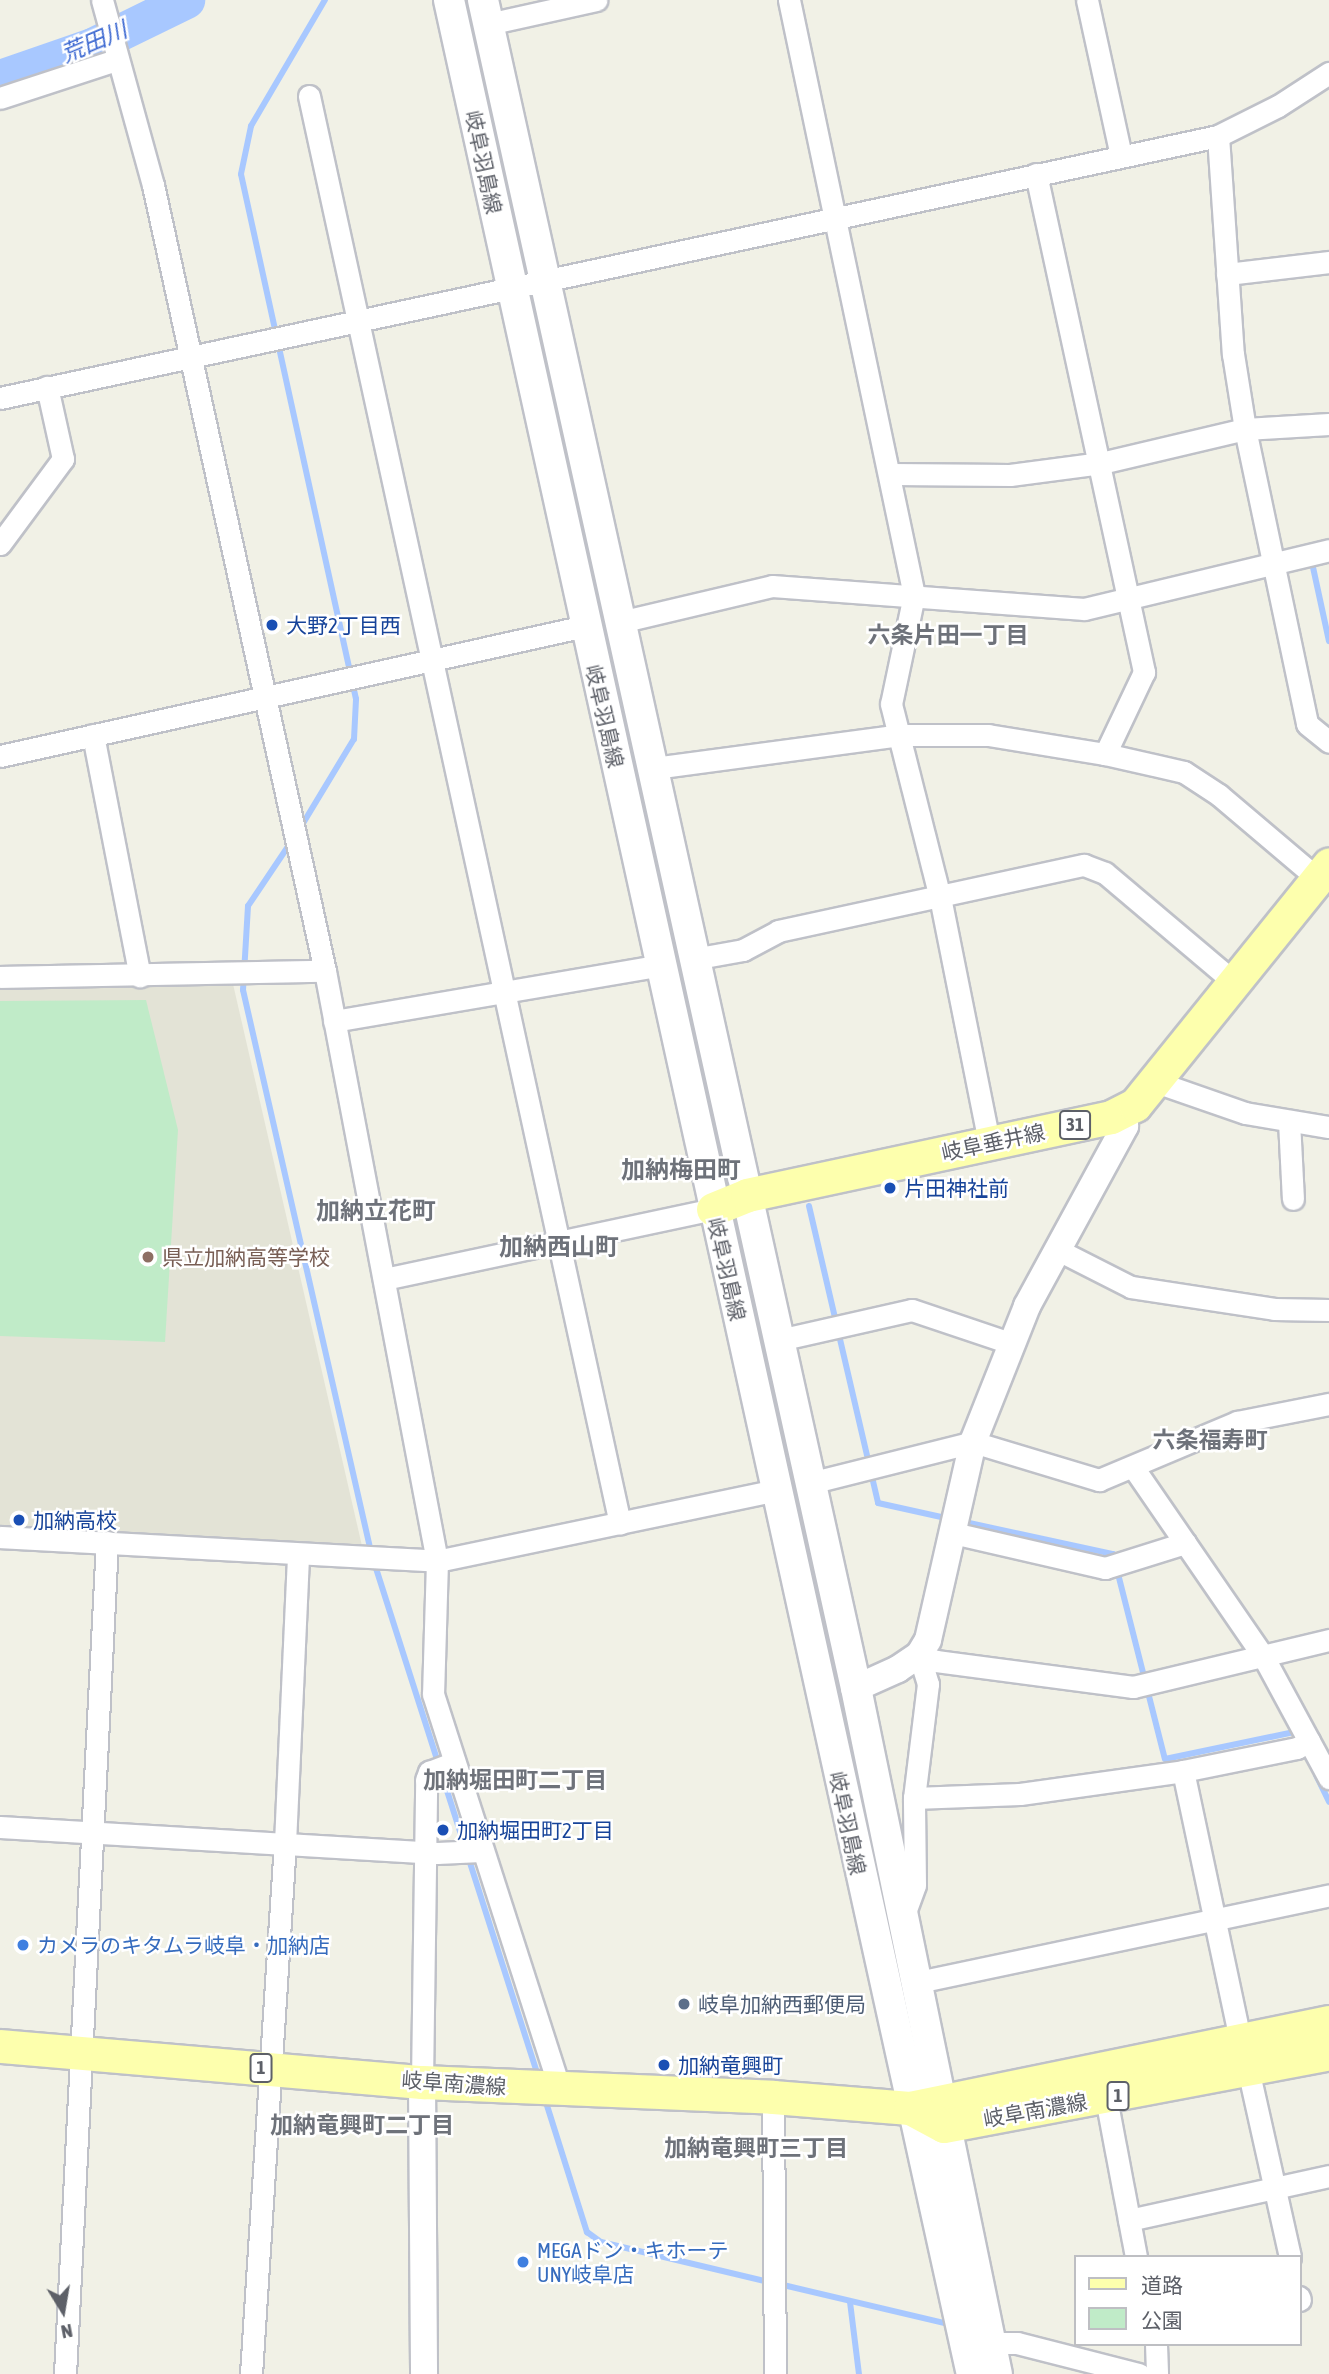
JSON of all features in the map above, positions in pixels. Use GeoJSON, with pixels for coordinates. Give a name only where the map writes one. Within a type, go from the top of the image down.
{"type":"FeatureCollection","features":[{"type":"Feature","properties":{"kind":"main road","name":"岐阜羽島線"},"geometry":{"type":"LineString","coordinates":[[449,0],[777,1490],[997,2374]]}},
{"type":"Feature","properties":{"kind":"main road","name":"岐阜羽島線"},"geometry":{"type":"LineString","coordinates":[[486,12],[856,1688],[913,1983],[972,2374]]}},
{"type":"Feature","properties":{"kind":"main road","name":"岐阜垂井線"},"geometry":{"type":"LineString","coordinates":[[713,1209],[747,1195],[1111,1117],[1125,1110],[1156,1082],[1323,872]]}},
{"type":"Feature","properties":{"kind":"main road","name":"岐阜南濃線"},"geometry":{"type":"LineString","coordinates":[[0,2046],[422,2082],[773,2097],[931,2112],[1106,2098],[1245,2054],[1329,2022]]}},
{"type":"Feature","properties":{"kind":"main road","name":"岐阜南濃線"},"geometry":{"type":"LineString","coordinates":[[931,2112],[1245,2054],[1329,2053]]}},
{"type":"Feature","properties":{"kind":"street"},"geometry":{"type":"LineString","coordinates":[[102,0],[153,185],[325,971],[437,1561],[433,1694],[443,1767],[470,1852],[560,2089]]}},
{"type":"Feature","properties":{"kind":"street"},"geometry":{"type":"LineString","coordinates":[[486,12],[596,0]]}},
{"type":"Feature","properties":{"kind":"street"},"geometry":{"type":"LineString","coordinates":[[789,0],[838,216],[914,596],[891,704],[940,897],[989,1143]]}},
{"type":"Feature","properties":{"kind":"street"},"geometry":{"type":"LineString","coordinates":[[1087,0],[1121,156]]}},
{"type":"Feature","properties":{"kind":"street"},"geometry":{"type":"LineString","coordinates":[[0,99],[116,56]]}},
{"type":"Feature","properties":{"kind":"street"},"geometry":{"type":"LineString","coordinates":[[0,398],[191,354],[287,336],[1218,136],[1278,106],[1329,73]]}},
{"type":"Feature","properties":{"kind":"street"},"geometry":{"type":"LineString","coordinates":[[309,96],[620,1524]]}},
{"type":"Feature","properties":{"kind":"street"},"geometry":{"type":"LineString","coordinates":[[1218,136],[1227,274],[1245,429],[1307,724],[1329,742]]}},
{"type":"Feature","properties":{"kind":"street"},"geometry":{"type":"LineString","coordinates":[[1035,174],[1101,463],[1144,672],[1105,754]]}},
{"type":"Feature","properties":{"kind":"street"},"geometry":{"type":"LineString","coordinates":[[1227,274],[1329,262]]}},
{"type":"Feature","properties":{"kind":"street"},"geometry":{"type":"LineString","coordinates":[[0,544],[63,459],[47,387]]}},
{"type":"Feature","properties":{"kind":"street"},"geometry":{"type":"LineString","coordinates":[[891,474],[1010,475],[1101,463],[1245,429],[1329,424]]}},
{"type":"Feature","properties":{"kind":"street"},"geometry":{"type":"LineString","coordinates":[[620,622],[772,586],[1084,609],[1329,550]]}},
{"type":"Feature","properties":{"kind":"street"},"geometry":{"type":"LineString","coordinates":[[0,755],[585,626]]}},
{"type":"Feature","properties":{"kind":"street"},"geometry":{"type":"LineString","coordinates":[[93,735],[140,976]]}},
{"type":"Feature","properties":{"kind":"street"},"geometry":{"type":"LineString","coordinates":[[654,768],[900,735],[988,735],[1105,754],[1184,772],[1323,872]]}},
{"type":"Feature","properties":{"kind":"street"},"geometry":{"type":"LineString","coordinates":[[693,959],[743,950],[778,931],[1084,865],[1105,873],[1234,982]]}},
{"type":"Feature","properties":{"kind":"street"},"geometry":{"type":"LineString","coordinates":[[334,1021],[661,965]]}},
{"type":"Feature","properties":{"kind":"street"},"geometry":{"type":"LineString","coordinates":[[0,977],[325,971]]}},
{"type":"Feature","properties":{"kind":"street"},"geometry":{"type":"LineString","coordinates":[[1156,1082],[1245,1113],[1329,1127]]}},
{"type":"Feature","properties":{"kind":"street"},"geometry":{"type":"LineString","coordinates":[[856,1688],[919,1654],[928,1640],[973,1442],[1010,1343],[1056,1249],[1125,1126],[1125,1110]]}},
{"type":"Feature","properties":{"kind":"street"},"geometry":{"type":"LineString","coordinates":[[1289,1121],[1293,1199]]}},
{"type":"Feature","properties":{"kind":"street"},"geometry":{"type":"LineString","coordinates":[[384,1279],[713,1209]]}},
{"type":"Feature","properties":{"kind":"street"},"geometry":{"type":"LineString","coordinates":[[1056,1249],[1131,1287],[1274,1309],[1329,1310]]}},
{"type":"Feature","properties":{"kind":"street"},"geometry":{"type":"LineString","coordinates":[[779,1340],[912,1310],[1010,1343]]}},
{"type":"Feature","properties":{"kind":"street"},"geometry":{"type":"LineString","coordinates":[[810,1483],[973,1442],[1099,1480],[1237,1422],[1329,1404]]}},
{"type":"Feature","properties":{"kind":"street"},"geometry":{"type":"LineString","coordinates":[[1133,1467],[1263,1656],[1329,1778]]}},
{"type":"Feature","properties":{"kind":"street"},"geometry":{"type":"LineString","coordinates":[[0,1537],[437,1561],[777,1490]]}},
{"type":"Feature","properties":{"kind":"street"},"geometry":{"type":"LineString","coordinates":[[953,1533],[1105,1568],[1185,1543]]}},
{"type":"Feature","properties":{"kind":"street"},"geometry":{"type":"LineString","coordinates":[[65,2374],[78,2052],[94,1833],[107,1542]]}},
{"type":"Feature","properties":{"kind":"street"},"geometry":{"type":"LineString","coordinates":[[251,2374],[285,1843],[298,1554]]}},
{"type":"Feature","properties":{"kind":"street"},"geometry":{"type":"LineString","coordinates":[[919,1654],[936,1661],[1133,1687],[1329,1640]]}},
{"type":"Feature","properties":{"kind":"street"},"geometry":{"type":"LineString","coordinates":[[902,1924],[915,1885],[914,1798],[928,1684],[919,1654]]}},
{"type":"Feature","properties":{"kind":"street"},"geometry":{"type":"LineString","coordinates":[[914,1798],[1020,1794],[1183,1771],[1297,1748],[1309,1741]]}},
{"type":"Feature","properties":{"kind":"street"},"geometry":{"type":"LineString","coordinates":[[424,2374],[422,2082],[428,1853],[443,1767]]}},
{"type":"Feature","properties":{"kind":"street"},"geometry":{"type":"LineString","coordinates":[[1183,1771],[1290,2255]]}},
{"type":"Feature","properties":{"kind":"street"},"geometry":{"type":"LineString","coordinates":[[0,1827],[428,1853],[470,1852]]}},
{"type":"Feature","properties":{"kind":"street"},"geometry":{"type":"LineString","coordinates":[[913,1983],[1329,1895]]}},
{"type":"Feature","properties":{"kind":"street"},"geometry":{"type":"LineString","coordinates":[[773,2097],[775,2374]]}},
{"type":"Feature","properties":{"kind":"street"},"geometry":{"type":"LineString","coordinates":[[1106,2098],[1136,2255]]}},
{"type":"Feature","properties":{"kind":"street"},"geometry":{"type":"LineString","coordinates":[[1129,2220],[1329,2176]]}},
{"type":"Feature","properties":{"kind":"street"},"geometry":{"type":"LineString","coordinates":[[990,2343],[1017,2343],[1139,2374]]}},
{"type":"Feature","properties":{"kind":"street"},"geometry":{"type":"LineString","coordinates":[[1156,2346],[1157,2374]]}},
{"type":"Feature","properties":{"kind":"shaded area","name":"県立加納高等学校"},"geometry":{"type":"Polygon","coordinates":[[[233,984],[362,1546],[0,1526],[0,987],[233,984]]]}},
{"type":"Feature","properties":{"kind":"green space"},"geometry":{"type":"Polygon","coordinates":[[[146,1000],[178,1130],[165,1342],[0,1336],[0,1001],[146,1000]]]}},
{"type":"Feature","properties":{"kind":"waterway","name":"荒田川"},"geometry":{"type":"LineString","coordinates":[[0,78],[92,46],[186,0]]}},
{"type":"Feature","properties":{"kind":"waterway"},"geometry":{"type":"LineString","coordinates":[[299,830],[354,739],[356,699],[241,174],[251,126],[325,0]]}},
{"type":"Feature","properties":{"kind":"waterway"},"geometry":{"type":"LineString","coordinates":[[1311,558],[1329,641]]}},
{"type":"Feature","properties":{"kind":"waterway"},"geometry":{"type":"LineString","coordinates":[[291,842],[248,906],[243,990],[371,1552]]}},
{"type":"Feature","properties":{"kind":"waterway"},"geometry":{"type":"LineString","coordinates":[[809,1206],[878,1503],[950,1519]]}},
{"type":"Feature","properties":{"kind":"waterway"},"geometry":{"type":"LineString","coordinates":[[960,1521],[1113,1554],[1165,1759],[1294,1732],[1297,1737]]}},
{"type":"Feature","properties":{"kind":"waterway"},"geometry":{"type":"LineString","coordinates":[[374,1562],[538,2076]]}},
{"type":"Feature","properties":{"kind":"waterway"},"geometry":{"type":"LineString","coordinates":[[1316,1775],[1329,1802]]}},
{"type":"Feature","properties":{"kind":"waterway"},"geometry":{"type":"LineString","coordinates":[[544,2096],[587,2232],[601,2242],[769,2282]]}},
{"type":"Feature","properties":{"kind":"waterway"},"geometry":{"type":"LineString","coordinates":[[779,2284],[953,2325]]}},
{"type":"Feature","properties":{"kind":"waterway"},"geometry":{"type":"LineString","coordinates":[[850,2302],[859,2374]]}},
{"type":"Feature","properties":{"kind":"place","name":"大野2丁目西"},"geometry":{"type":"Point","coordinates":[272,625]}},
{"type":"Feature","properties":{"kind":"place","name":"片田神社前"},"geometry":{"type":"Point","coordinates":[890,1188]}},
{"type":"Feature","properties":{"kind":"place","name":"県立加納高等学校"},"geometry":{"type":"Point","coordinates":[148,1257]}},
{"type":"Feature","properties":{"kind":"place","name":"加納高校"},"geometry":{"type":"Point","coordinates":[19,1520]}},
{"type":"Feature","properties":{"kind":"place","name":"加納堀田町2丁目"},"geometry":{"type":"Point","coordinates":[443,1830]}},
{"type":"Feature","properties":{"kind":"place","name":"カメラのキタムラ岐阜・加納店"},"geometry":{"type":"Point","coordinates":[23,1945]}},
{"type":"Feature","properties":{"kind":"place","name":"岐阜加納西郵便局"},"geometry":{"type":"Point","coordinates":[684,2004]}},
{"type":"Feature","properties":{"kind":"place","name":"加納竜興町"},"geometry":{"type":"Point","coordinates":[664,2065]}},
{"type":"Feature","properties":{"kind":"place","name":"MEGAドン・キホーテ UNY岐阜店"},"geometry":{"type":"Point","coordinates":[523,2262]}},
{"type":"Feature","properties":{"kind":"district","name":"六条片田一丁目"},"geometry":{"type":"Point","coordinates":[948,635]}},
{"type":"Feature","properties":{"kind":"district","name":"加納梅田町"},"geometry":{"type":"Point","coordinates":[681,1170]}},
{"type":"Feature","properties":{"kind":"district","name":"加納立花町"},"geometry":{"type":"Point","coordinates":[376,1211]}},
{"type":"Feature","properties":{"kind":"district","name":"加納西山町"},"geometry":{"type":"Point","coordinates":[559,1247]}},
{"type":"Feature","properties":{"kind":"district","name":"六条福寿町"},"geometry":{"type":"Point","coordinates":[1210,1440]}},
{"type":"Feature","properties":{"kind":"district","name":"加納堀田町二丁目"},"geometry":{"type":"Point","coordinates":[515,1780]}},
{"type":"Feature","properties":{"kind":"district","name":"加納竜興町二丁目"},"geometry":{"type":"Point","coordinates":[362,2125]}},
{"type":"Feature","properties":{"kind":"district","name":"加納竜興町三丁目"},"geometry":{"type":"Point","coordinates":[756,2148]}}]}
